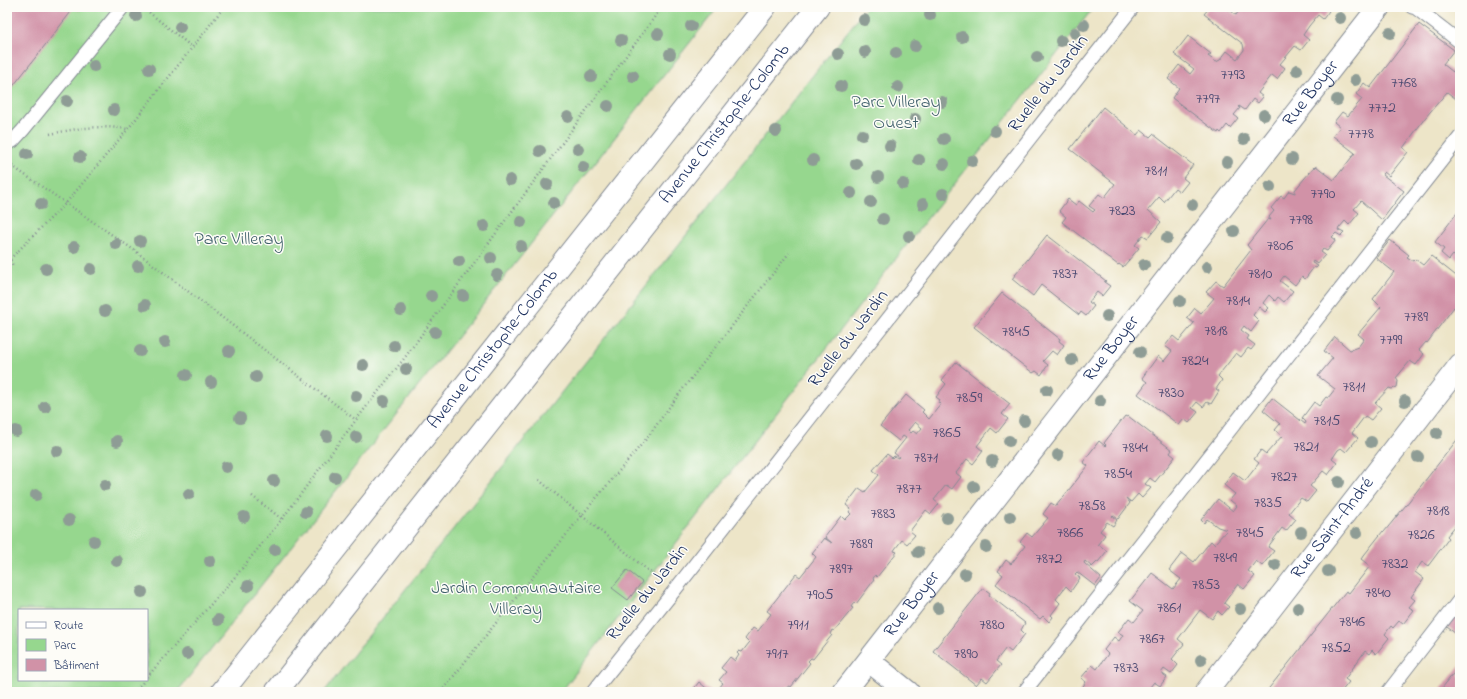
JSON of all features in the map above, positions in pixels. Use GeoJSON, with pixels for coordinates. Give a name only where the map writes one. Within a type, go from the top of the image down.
{"type":"FeatureCollection","features":[{"type":"Feature","properties":{"kind":"main road","name":"Avenue Christophe-Colomb"},"geometry":{"type":"LineString","coordinates":[[222,692],[765,7]]}},
{"type":"Feature","properties":{"kind":"main road","name":"Avenue Christophe-Colomb"},"geometry":{"type":"LineString","coordinates":[[276,692],[818,7]]}},
{"type":"Feature","properties":{"kind":"main road","name":"Rue Boyer"},"geometry":{"type":"LineString","coordinates":[[844,692],[1379,7]]}},
{"type":"Feature","properties":{"kind":"main road","name":"Rue Saint-André"},"geometry":{"type":"LineString","coordinates":[[1206,692],[1460,365]]}},
{"type":"Feature","properties":{"kind":"main road"},"geometry":{"type":"LineString","coordinates":[[868,661],[908,692]]}},
{"type":"Feature","properties":{"kind":"lane"},"geometry":{"type":"LineString","coordinates":[[7,144],[13,141],[23,130],[123,7]]}},
{"type":"Feature","properties":{"kind":"lane","name":"Ruelle du Jardin"},"geometry":{"type":"LineString","coordinates":[[593,692],[1133,7]]}},
{"type":"Feature","properties":{"kind":"lane"},"geometry":{"type":"LineString","coordinates":[[1412,7],[1416,8],[1460,42]]}},
{"type":"Feature","properties":{"kind":"lane"},"geometry":{"type":"LineString","coordinates":[[1024,692],[1460,137]]}},
{"type":"Feature","properties":{"kind":"lane"},"geometry":{"type":"LineString","coordinates":[[1388,692],[1460,599]]}},
{"type":"Feature","properties":{"kind":"path"},"geometry":{"type":"LineString","coordinates":[[142,7],[192,47]]}},
{"type":"Feature","properties":{"kind":"path"},"geometry":{"type":"LineString","coordinates":[[10,259],[66,203],[128,129],[224,7]]}},
{"type":"Feature","properties":{"kind":"path"},"geometry":{"type":"LineString","coordinates":[[148,676],[235,577],[282,519],[403,360],[662,7]]}},
{"type":"Feature","properties":{"kind":"path"},"geometry":{"type":"LineString","coordinates":[[43,133],[49,134],[80,128],[108,126],[128,129]]}},
{"type":"Feature","properties":{"kind":"path"},"geometry":{"type":"LineString","coordinates":[[7,162],[134,250],[356,420]]}},
{"type":"Feature","properties":{"kind":"path"},"geometry":{"type":"LineString","coordinates":[[7,253],[13,266]]}},
{"type":"Feature","properties":{"kind":"path"},"geometry":{"type":"LineString","coordinates":[[441,692],[582,515],[647,438],[679,394],[789,253]]}},
{"type":"Feature","properties":{"kind":"path"},"geometry":{"type":"LineString","coordinates":[[538,480],[658,579]]}},
{"type":"Feature","properties":{"kind":"path"},"geometry":{"type":"LineString","coordinates":[[252,496],[282,519]]}},
{"type":"Feature","properties":{"kind":"path"},"geometry":{"type":"LineString","coordinates":[[134,692],[143,681]]}},
{"type":"Feature","properties":{"kind":"green space","name":"Parc Villeray"},"geometry":{"type":"Polygon","coordinates":[[[7,7],[718,7],[177,692],[7,692],[7,7]]]}},
{"type":"Feature","properties":{"kind":"green space","name":"Jardin Communautaire Villeray"},"geometry":{"type":"Polygon","coordinates":[[[867,7],[1094,7],[905,247],[561,692],[324,692],[867,7]]]}},
{"type":"Feature","properties":{"kind":"building"},"geometry":{"type":"Polygon","coordinates":[[[7,7],[82,7],[79,11],[74,8],[7,94],[7,7]]]}},
{"type":"Feature","properties":{"kind":"building"},"geometry":{"type":"Polygon","coordinates":[[[1210,7],[1226,7],[1236,15],[1242,7],[1324,7],[1329,11],[1323,19],[1318,15],[1309,26],[1303,35],[1309,40],[1301,50],[1295,46],[1280,64],[1285,68],[1277,79],[1272,75],[1258,93],[1263,97],[1258,103],[1253,99],[1245,110],[1239,106],[1238,107],[1240,108],[1234,115],[1238,118],[1230,128],[1227,125],[1221,133],[1219,131],[1218,133],[1172,98],[1179,88],[1168,79],[1179,65],[1190,74],[1194,69],[1174,54],[1188,36],[1211,54],[1208,56],[1216,62],[1220,60],[1227,51],[1237,59],[1244,50],[1243,44],[1204,14],[1210,7]]]}},
{"type":"Feature","properties":{"kind":"building"},"geometry":{"type":"Polygon","coordinates":[[[1419,24],[1454,50],[1443,64],[1453,72],[1457,65],[1460,67],[1460,102],[1447,92],[1425,118],[1403,148],[1408,152],[1389,176],[1384,172],[1383,175],[1404,191],[1382,220],[1361,201],[1354,209],[1359,213],[1349,225],[1345,221],[1339,228],[1338,230],[1344,233],[1341,236],[1336,233],[1332,237],[1336,240],[1327,251],[1323,249],[1321,252],[1325,255],[1317,264],[1313,261],[1312,263],[1318,266],[1316,268],[1314,267],[1305,279],[1302,276],[1295,285],[1284,276],[1280,281],[1293,291],[1284,302],[1278,297],[1275,301],[1269,295],[1263,303],[1269,308],[1265,312],[1259,307],[1253,315],[1259,321],[1251,332],[1244,326],[1241,330],[1249,336],[1247,339],[1255,345],[1251,350],[1248,348],[1241,357],[1236,353],[1218,376],[1222,380],[1216,389],[1219,391],[1211,404],[1207,402],[1203,407],[1197,402],[1192,408],[1198,412],[1189,423],[1184,419],[1179,425],[1138,394],[1147,382],[1142,378],[1158,356],[1164,361],[1172,351],[1165,346],[1173,336],[1179,341],[1194,323],[1187,318],[1195,308],[1201,313],[1214,298],[1206,292],[1216,281],[1223,286],[1251,250],[1247,245],[1268,219],[1271,220],[1269,217],[1274,211],[1271,208],[1281,196],[1284,198],[1289,191],[1295,193],[1295,190],[1316,166],[1334,180],[1355,153],[1333,136],[1340,127],[1334,122],[1342,112],[1348,116],[1362,99],[1356,94],[1364,83],[1370,88],[1419,24]]]}},
{"type":"Feature","properties":{"kind":"building"},"geometry":{"type":"Polygon","coordinates":[[[1103,107],[1137,135],[1141,130],[1150,137],[1153,134],[1193,165],[1183,178],[1188,182],[1180,192],[1175,188],[1164,202],[1159,197],[1148,210],[1161,222],[1148,238],[1143,235],[1135,245],[1139,248],[1123,267],[1119,264],[1118,265],[1062,222],[1066,217],[1059,211],[1068,199],[1076,205],[1079,201],[1093,212],[1095,210],[1089,206],[1099,194],[1104,198],[1115,184],[1070,149],[1103,107]]]}},
{"type":"Feature","properties":{"kind":"building"},"geometry":{"type":"Polygon","coordinates":[[[1460,209],[1460,261],[1453,255],[1449,260],[1441,253],[1444,249],[1435,242],[1460,209]]]}},
{"type":"Feature","properties":{"kind":"building"},"geometry":{"type":"Polygon","coordinates":[[[1047,235],[1106,281],[1104,282],[1110,286],[1102,296],[1097,292],[1089,302],[1094,306],[1086,316],[1081,312],[1079,315],[1041,285],[1033,296],[1012,279],[1047,235]]]}},
{"type":"Feature","properties":{"kind":"building"},"geometry":{"type":"Polygon","coordinates":[[[1390,240],[1409,255],[1407,257],[1413,261],[1415,259],[1423,265],[1431,256],[1460,279],[1460,312],[1454,307],[1427,343],[1426,342],[1419,350],[1424,354],[1416,365],[1410,361],[1396,378],[1398,381],[1397,387],[1392,389],[1389,388],[1375,403],[1381,408],[1371,420],[1365,416],[1352,433],[1358,438],[1346,452],[1341,448],[1338,450],[1332,459],[1337,463],[1328,475],[1323,471],[1310,486],[1316,491],[1307,502],[1301,498],[1289,513],[1296,519],[1286,531],[1282,528],[1268,547],[1274,551],[1262,566],[1256,561],[1248,571],[1255,576],[1244,589],[1238,584],[1224,603],[1229,607],[1222,615],[1218,611],[1212,619],[1200,610],[1178,639],[1184,644],[1172,659],[1178,665],[1171,674],[1164,669],[1161,673],[1167,677],[1160,686],[1154,682],[1146,692],[1079,692],[1086,682],[1081,678],[1092,665],[1097,669],[1108,654],[1104,650],[1114,637],[1119,641],[1123,635],[1118,632],[1129,618],[1134,622],[1143,611],[1130,601],[1152,573],[1173,589],[1181,579],[1169,570],[1182,553],[1194,562],[1211,541],[1214,544],[1227,530],[1218,527],[1207,519],[1204,523],[1201,520],[1218,499],[1233,511],[1237,506],[1230,500],[1235,494],[1224,485],[1233,472],[1245,481],[1259,463],[1254,459],[1261,450],[1266,454],[1282,436],[1275,430],[1280,424],[1263,410],[1272,398],[1305,424],[1306,422],[1302,418],[1314,402],[1319,406],[1335,389],[1318,376],[1333,358],[1324,351],[1335,337],[1350,350],[1358,347],[1364,339],[1358,334],[1381,307],[1373,299],[1394,272],[1376,258],[1390,240]]]}},
{"type":"Feature","properties":{"kind":"building"},"geometry":{"type":"Polygon","coordinates":[[[1002,293],[1060,339],[1059,341],[1064,345],[1057,355],[1052,351],[1043,361],[1048,365],[1041,375],[1036,371],[1033,373],[974,327],[1002,293]]]}},
{"type":"Feature","properties":{"kind":"building"},"geometry":{"type":"Polygon","coordinates":[[[956,362],[1010,404],[1002,414],[1008,419],[997,433],[991,428],[977,446],[983,451],[973,464],[967,459],[956,473],[961,477],[952,489],[946,485],[934,500],[939,504],[931,514],[926,510],[910,531],[915,535],[907,544],[902,540],[894,551],[897,552],[877,577],[875,575],[874,580],[856,604],[854,602],[851,607],[853,608],[834,631],[832,630],[830,634],[832,635],[813,659],[811,658],[808,661],[810,663],[791,687],[789,686],[785,689],[788,691],[787,692],[716,692],[723,683],[719,680],[726,672],[721,668],[730,657],[735,661],[739,655],[737,653],[739,651],[742,652],[749,643],[745,639],[753,628],[758,631],[771,614],[767,611],[796,574],[800,577],[816,557],[812,553],[824,538],[832,543],[825,537],[841,516],[845,520],[851,514],[849,512],[851,509],[846,505],[859,488],[865,492],[879,475],[873,470],[887,454],[892,458],[894,456],[899,457],[894,453],[906,438],[903,436],[899,441],[880,426],[906,395],[924,410],[922,412],[929,419],[941,404],[938,403],[940,400],[936,397],[946,384],[942,380],[956,362]],[[915,422],[908,430],[911,433],[913,431],[917,434],[922,428],[915,422]]]}},
{"type":"Feature","properties":{"kind":"building"},"geometry":{"type":"Polygon","coordinates":[[[1125,416],[1128,416],[1172,450],[1170,453],[1175,457],[1155,482],[1150,478],[1145,484],[1151,488],[1142,498],[1138,494],[1131,502],[1126,498],[1130,503],[1118,519],[1113,515],[1112,516],[1117,520],[1113,526],[1107,522],[1100,531],[1105,535],[1098,544],[1107,551],[1092,567],[1085,561],[1084,563],[1101,578],[1095,586],[1077,572],[1075,574],[1080,578],[1071,591],[1066,586],[1056,599],[1060,603],[1051,615],[1053,617],[1049,622],[1043,616],[1040,619],[996,584],[1003,575],[998,571],[1006,560],[1011,564],[1025,546],[1020,542],[1027,533],[1032,537],[1048,518],[1043,514],[1051,503],[1056,506],[1088,466],[1083,462],[1099,441],[1105,446],[1106,445],[1104,443],[1125,416]]]}},
{"type":"Feature","properties":{"kind":"building"},"geometry":{"type":"Polygon","coordinates":[[[1460,436],[1460,520],[1447,536],[1449,538],[1428,566],[1422,562],[1415,572],[1424,579],[1411,597],[1415,600],[1409,607],[1414,610],[1403,624],[1399,621],[1393,628],[1391,626],[1385,634],[1389,638],[1376,654],[1372,650],[1369,654],[1365,651],[1345,679],[1349,682],[1341,692],[1266,692],[1346,591],[1349,593],[1370,566],[1361,559],[1460,436]]]}},
{"type":"Feature","properties":{"kind":"building"},"geometry":{"type":"Polygon","coordinates":[[[627,570],[642,582],[628,600],[612,588],[627,570]]]}},
{"type":"Feature","properties":{"kind":"building"},"geometry":{"type":"Polygon","coordinates":[[[983,588],[990,593],[989,595],[1025,623],[1021,630],[1025,634],[1011,652],[1006,648],[996,661],[1001,665],[987,682],[982,678],[976,685],[933,651],[983,588]]]}},
{"type":"Feature","properties":{"kind":"building"},"geometry":{"type":"Polygon","coordinates":[[[1460,610],[1460,637],[1447,627],[1460,610]]]}},
{"type":"Feature","properties":{"kind":"building"},"geometry":{"type":"Polygon","coordinates":[[[1460,665],[1460,692],[1439,692],[1460,665]]]}},
{"type":"Feature","properties":{"kind":"building"},"geometry":{"type":"Polygon","coordinates":[[[699,682],[711,692],[691,692],[699,682]]]}},
{"type":"Feature","properties":{"kind":"park label","name":"Parc Villeray Ouest"},"geometry":{"type":"Point","coordinates":[896,113]}}]}
